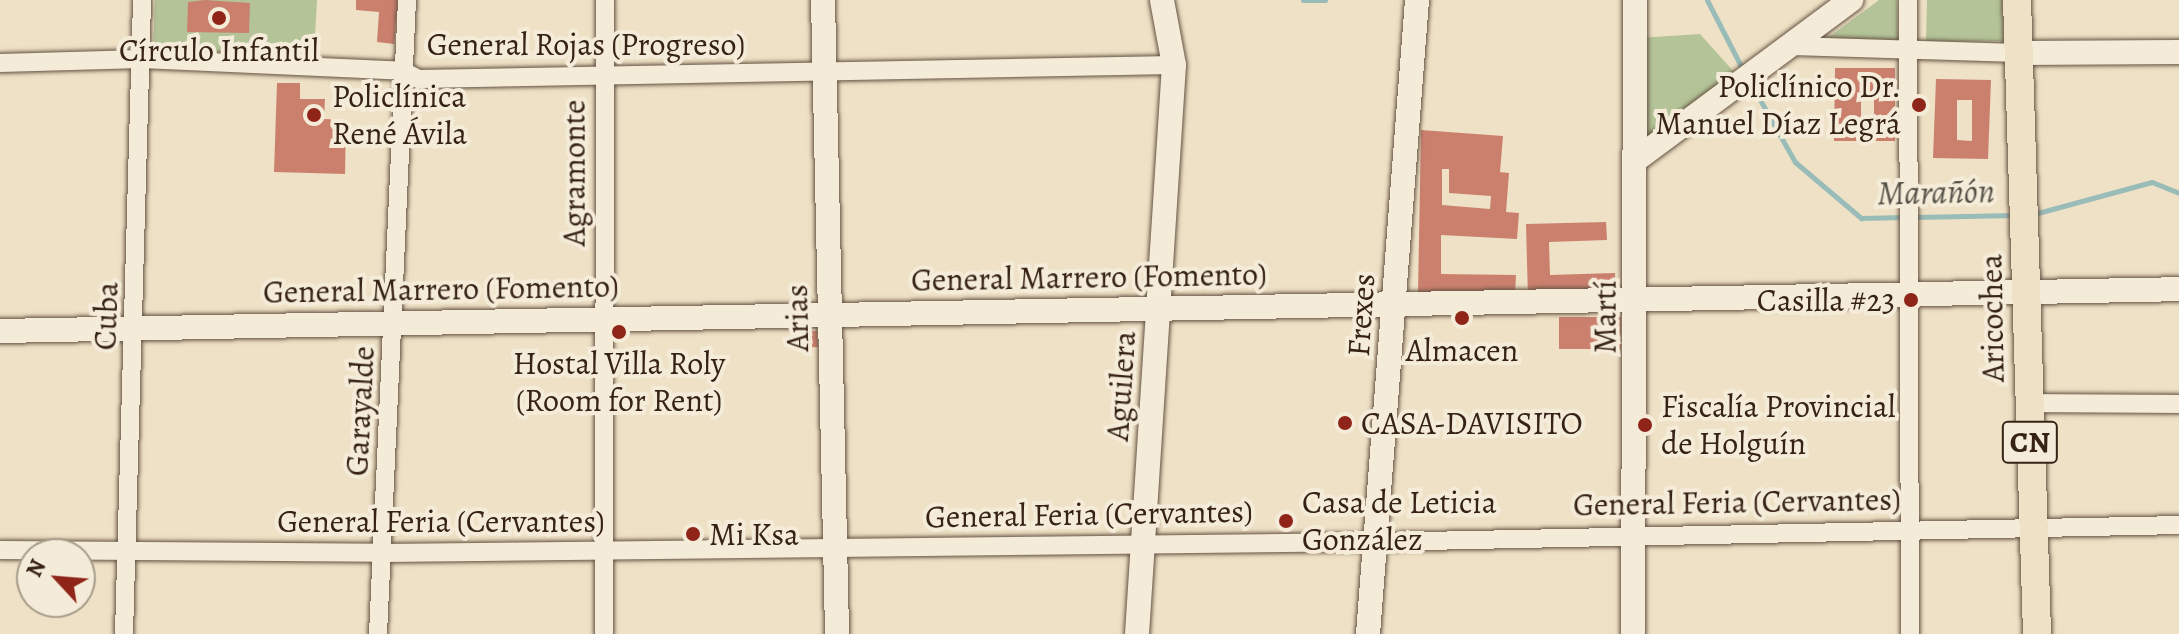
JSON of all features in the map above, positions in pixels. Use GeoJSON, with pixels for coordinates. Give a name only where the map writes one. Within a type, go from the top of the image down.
{"type":"FeatureCollection","features":[{"type":"Feature","properties":{"kind":"main road","name":"Aricochea"},"geometry":{"type":"LineString","coordinates":[[2017,0],[2037,634]]}},
{"type":"Feature","properties":{"kind":"street","name":"Cuba"},"geometry":{"type":"LineString","coordinates":[[124,634],[136,326],[142,0]]}},
{"type":"Feature","properties":{"kind":"street","name":"Garayalde"},"geometry":{"type":"LineString","coordinates":[[378,634],[407,0]]}},
{"type":"Feature","properties":{"kind":"street","name":"Agramonte"},"geometry":{"type":"LineString","coordinates":[[604,634],[605,0]]}},
{"type":"Feature","properties":{"kind":"street","name":"Arias"},"geometry":{"type":"LineString","coordinates":[[823,0],[837,634]]}},
{"type":"Feature","properties":{"kind":"street","name":"Aguilera"},"geometry":{"type":"LineString","coordinates":[[1137,634],[1174,65],[1162,0]]}},
{"type":"Feature","properties":{"kind":"street","name":"Martí"},"geometry":{"type":"LineString","coordinates":[[1633,634],[1637,300],[1635,0]]}},
{"type":"Feature","properties":{"kind":"street"},"geometry":{"type":"LineString","coordinates":[[1637,159],[1851,0]]}},
{"type":"Feature","properties":{"kind":"street"},"geometry":{"type":"LineString","coordinates":[[1908,0],[1910,634]]}},
{"type":"Feature","properties":{"kind":"street","name":"Frexes"},"geometry":{"type":"LineString","coordinates":[[1368,634],[1416,6]]}},
{"type":"Feature","properties":{"kind":"street"},"geometry":{"type":"LineString","coordinates":[[1792,46],[1909,53],[2179,52]]}},
{"type":"Feature","properties":{"kind":"street","name":"General Rojas (Progreso)"},"geometry":{"type":"LineString","coordinates":[[0,63],[142,59],[403,71],[419,79],[1174,65]]}},
{"type":"Feature","properties":{"kind":"street","name":"General Marrero (Fomento)"},"geometry":{"type":"LineString","coordinates":[[0,331],[829,312],[1908,298],[2179,289]]}},
{"type":"Feature","properties":{"kind":"street"},"geometry":{"type":"LineString","coordinates":[[2028,403],[2179,404]]}},
{"type":"Feature","properties":{"kind":"street","name":"General Feria (Cervantes)"},"geometry":{"type":"LineString","coordinates":[[0,550],[383,553],[1376,542],[1635,533],[2179,525]]}},
{"type":"Feature","properties":{"kind":"green space"},"geometry":{"type":"Polygon","coordinates":[[[155,0],[317,0],[314,54],[153,51],[155,0]]]}},
{"type":"Feature","properties":{"kind":"green space"},"geometry":{"type":"Polygon","coordinates":[[[1879,0],[1897,0],[1898,44],[1825,40],[1879,0]]]}},
{"type":"Feature","properties":{"kind":"green space"},"geometry":{"type":"Polygon","coordinates":[[[1927,0],[2002,0],[2004,41],[1926,42],[1927,0]]]}},
{"type":"Feature","properties":{"kind":"green space"},"geometry":{"type":"Polygon","coordinates":[[[1700,34],[1735,73],[1645,141],[1638,38],[1700,34]]]}},
{"type":"Feature","properties":{"kind":"building"},"geometry":{"type":"Polygon","coordinates":[[[356,0],[398,0],[394,44],[377,42],[379,12],[356,10],[356,0]]]}},
{"type":"Feature","properties":{"kind":"building","name":"Círculo Infantil"},"geometry":{"type":"Polygon","coordinates":[[[188,2],[250,3],[249,33],[187,32],[188,2]]]}},
{"type":"Feature","properties":{"kind":"building"},"geometry":{"type":"Polygon","coordinates":[[[1835,68],[1895,68],[1895,141],[1834,141],[1835,68]],[[1861,98],[1861,121],[1874,121],[1874,98],[1861,98]]]}},
{"type":"Feature","properties":{"kind":"building"},"geometry":{"type":"Polygon","coordinates":[[[1936,79],[1991,80],[1988,159],[1933,158],[1936,79]],[[1957,100],[1957,140],[1972,141],[1972,100],[1957,100]]]}},
{"type":"Feature","properties":{"kind":"building"},"geometry":{"type":"Polygon","coordinates":[[[277,83],[300,83],[300,99],[325,99],[324,119],[346,120],[345,174],[274,172],[277,83]]]}},
{"type":"Feature","properties":{"kind":"building"},"geometry":{"type":"Polygon","coordinates":[[[1421,130],[1503,136],[1500,172],[1509,173],[1506,212],[1519,213],[1517,239],[1441,235],[1441,274],[1516,275],[1515,295],[1418,293],[1421,130]],[[1442,169],[1442,205],[1490,209],[1491,196],[1449,193],[1449,169],[1442,169]]]}},
{"type":"Feature","properties":{"kind":"building"},"geometry":{"type":"Polygon","coordinates":[[[1606,222],[1607,240],[1549,242],[1550,275],[1615,273],[1616,296],[1528,298],[1526,224],[1606,222]]]}},
{"type":"Feature","properties":{"kind":"building"},"geometry":{"type":"Polygon","coordinates":[[[1559,317],[1621,317],[1621,349],[1559,349],[1559,317]]]}},
{"type":"Feature","properties":{"kind":"building"},"geometry":{"type":"Polygon","coordinates":[[[817,331],[818,347],[793,348],[793,332],[817,331]]]}},
{"type":"Feature","properties":{"kind":"waterway","name":"Marañón"},"geometry":{"type":"LineString","coordinates":[[1303,0],[1325,0]]}},
{"type":"Feature","properties":{"kind":"waterway","name":"Marañón"},"geometry":{"type":"LineString","coordinates":[[1707,0],[1743,70]]}},
{"type":"Feature","properties":{"kind":"waterway","name":"Marañón"},"geometry":{"type":"LineString","coordinates":[[1750,82],[1795,162],[1861,218],[1905,217]]}},
{"type":"Feature","properties":{"kind":"waterway","name":"Marañón"},"geometry":{"type":"LineString","coordinates":[[2034,214],[2152,182],[2179,193]]}},
{"type":"Feature","properties":{"kind":"waterway","name":"Marañón"},"geometry":{"type":"LineString","coordinates":[[1915,217],[2016,215]]}},
{"type":"Feature","properties":{"kind":"place","name":"Círculo Infantil"},"geometry":{"type":"Point","coordinates":[219,18]}},
{"type":"Feature","properties":{"kind":"place","name":"Policlínico Dr. Manuel Díaz Legrá"},"geometry":{"type":"Point","coordinates":[1919,105]}},
{"type":"Feature","properties":{"kind":"place","name":"Policlínica René Ávila"},"geometry":{"type":"Point","coordinates":[314,115]}},
{"type":"Feature","properties":{"kind":"place","name":"Casilla #23"},"geometry":{"type":"Point","coordinates":[1911,300]}},
{"type":"Feature","properties":{"kind":"place","name":"Almacen"},"geometry":{"type":"Point","coordinates":[1462,318]}},
{"type":"Feature","properties":{"kind":"place","name":"Hostal Villa Roly (Room for Rent)"},"geometry":{"type":"Point","coordinates":[619,332]}},
{"type":"Feature","properties":{"kind":"place","name":"CASA-DAVISITO"},"geometry":{"type":"Point","coordinates":[1345,423]}},
{"type":"Feature","properties":{"kind":"place","name":"Fiscalía Provincial de Holguín"},"geometry":{"type":"Point","coordinates":[1645,425]}},
{"type":"Feature","properties":{"kind":"place","name":"Casa de Leticia González"},"geometry":{"type":"Point","coordinates":[1286,521]}},
{"type":"Feature","properties":{"kind":"place","name":"Mi Ksa"},"geometry":{"type":"Point","coordinates":[693,534]}}]}
